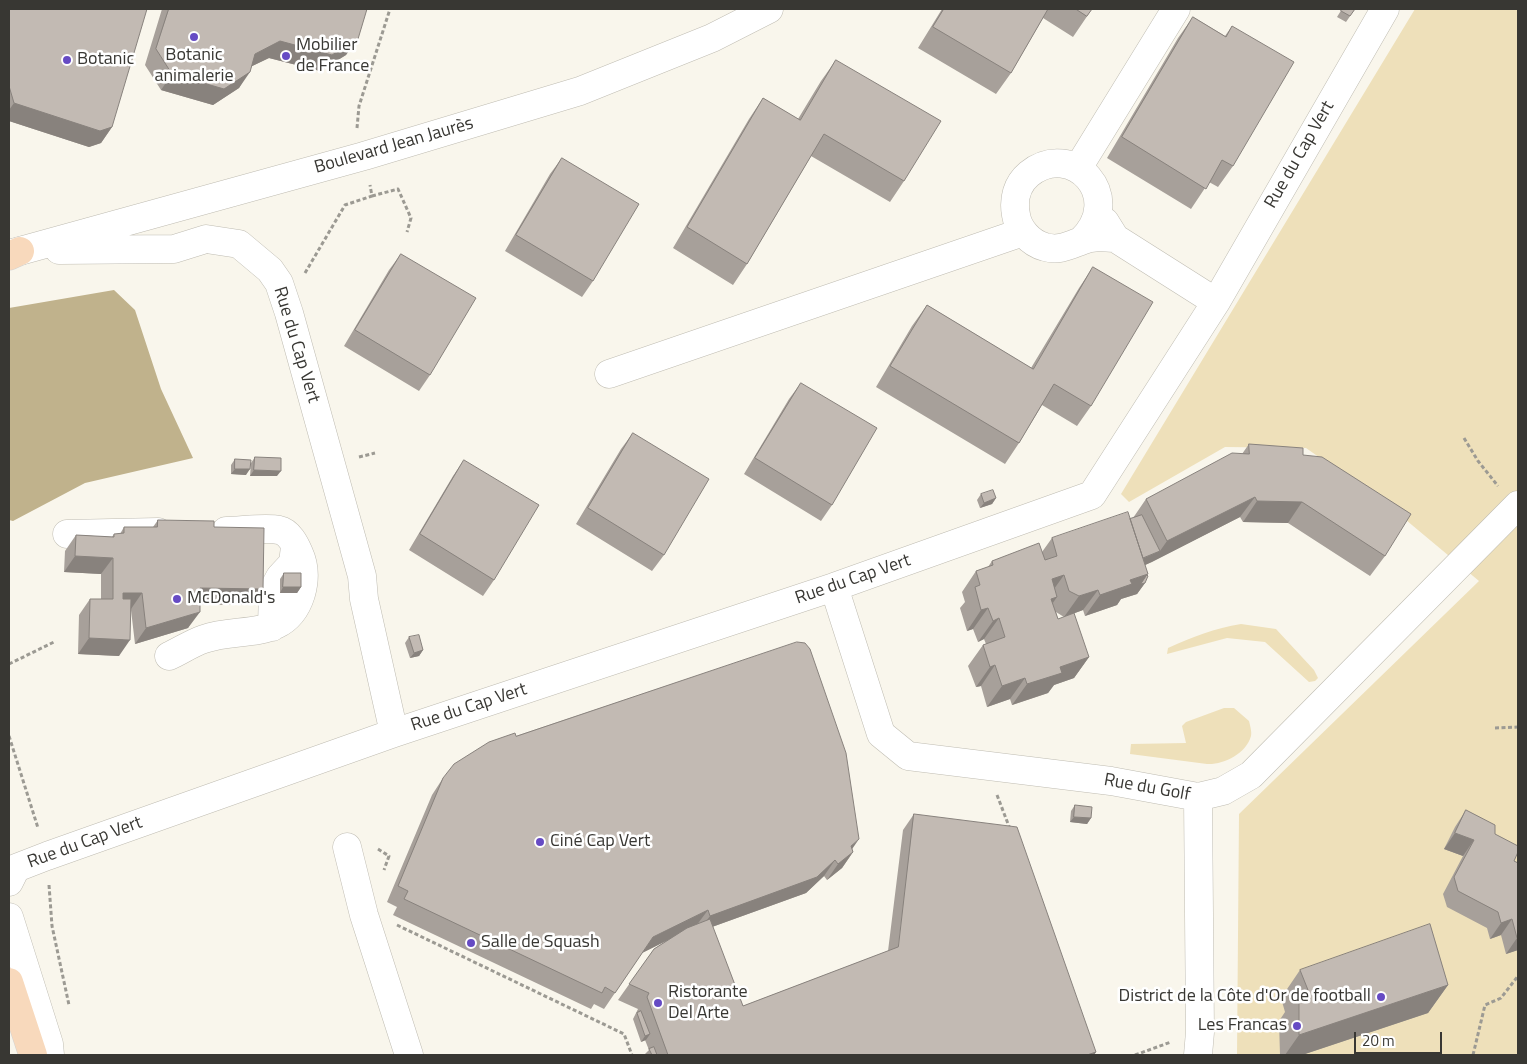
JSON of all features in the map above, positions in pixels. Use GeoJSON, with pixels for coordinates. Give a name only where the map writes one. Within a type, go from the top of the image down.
{"type":"FeatureCollection","features":[{"type":"Feature","properties":{"kind":"main road"},"geometry":{"type":"LineString","coordinates":[[9,982],[33,1055]]}},
{"type":"Feature","properties":{"kind":"street","name":"Boulevard Jean Jaurès"},"geometry":{"type":"LineString","coordinates":[[12,253],[364,156],[580,90],[712,38],[769,9]]}},
{"type":"Feature","properties":{"kind":"street"},"geometry":{"type":"LineString","coordinates":[[1078,168],[1176,9]]}},
{"type":"Feature","properties":{"kind":"street","name":"Rue du Cap Vert"},"geometry":{"type":"LineString","coordinates":[[9,882],[16,868],[94,839],[394,733],[834,587],[1092,494],[1216,302],[1385,9]]}},
{"type":"Feature","properties":{"kind":"street"},"geometry":{"type":"LineString","coordinates":[[1115,238],[1098,237],[1057,249],[1044,247],[1032,241],[1023,232],[1016,219],[1014,205],[1017,190],[1024,178],[1036,169],[1049,164],[1064,164],[1078,168],[1094,185],[1105,224],[1115,238],[1216,302]]}},
{"type":"Feature","properties":{"kind":"street"},"geometry":{"type":"LineString","coordinates":[[1081,241],[1091,232],[1097,220],[1099,207]]}},
{"type":"Feature","properties":{"kind":"street"},"geometry":{"type":"LineString","coordinates":[[609,374],[1023,232]]}},
{"type":"Feature","properties":{"kind":"street","name":"Rue du Cap Vert"},"geometry":{"type":"LineString","coordinates":[[12,253],[174,249],[206,239],[239,244],[270,270],[279,283],[289,313],[362,576],[364,599],[394,733]]}},
{"type":"Feature","properties":{"kind":"street","name":"Rue du Golf"},"geometry":{"type":"LineString","coordinates":[[834,587],[881,734],[908,756],[1111,781],[1198,797],[1223,791],[1251,776],[1509,497]]}},
{"type":"Feature","properties":{"kind":"street"},"geometry":{"type":"LineString","coordinates":[[67,534],[280,530],[290,536],[295,547],[293,563],[280,577],[273,590],[272,627],[260,631],[204,639],[169,656]]}},
{"type":"Feature","properties":{"kind":"street"},"geometry":{"type":"LineString","coordinates":[[1198,797],[1199,1043]]}},
{"type":"Feature","properties":{"kind":"street"},"geometry":{"type":"LineString","coordinates":[[360,846],[364,916],[409,1055]]}},
{"type":"Feature","properties":{"kind":"street"},"geometry":{"type":"LineString","coordinates":[[9,917],[50,1044],[50,1055]]}},
{"type":"Feature","properties":{"kind":"path"},"geometry":{"type":"LineString","coordinates":[[372,196],[356,124],[359,106],[390,9]]}},
{"type":"Feature","properties":{"kind":"path"},"geometry":{"type":"LineString","coordinates":[[301,279],[345,205],[398,188],[410,218],[406,232]]}},
{"type":"Feature","properties":{"kind":"path"},"geometry":{"type":"LineString","coordinates":[[1464,438],[1478,461],[1509,497]]}},
{"type":"Feature","properties":{"kind":"path"},"geometry":{"type":"LineString","coordinates":[[349,459],[375,453]]}},
{"type":"Feature","properties":{"kind":"path"},"geometry":{"type":"LineString","coordinates":[[9,664],[54,642]]}},
{"type":"Feature","properties":{"kind":"path"},"geometry":{"type":"LineString","coordinates":[[1495,728],[1518,727]]}},
{"type":"Feature","properties":{"kind":"path"},"geometry":{"type":"LineString","coordinates":[[9,736],[47,856],[52,926],[70,1010]]}},
{"type":"Feature","properties":{"kind":"path"},"geometry":{"type":"LineString","coordinates":[[987,766],[1011,831]]}},
{"type":"Feature","properties":{"kind":"path"},"geometry":{"type":"LineString","coordinates":[[360,846],[389,856],[382,874]]}},
{"type":"Feature","properties":{"kind":"path"},"geometry":{"type":"LineString","coordinates":[[394,924],[624,1034],[632,1055]]}},
{"type":"Feature","properties":{"kind":"path"},"geometry":{"type":"LineString","coordinates":[[1473,1055],[1485,1005],[1501,998],[1518,976]]}},
{"type":"Feature","properties":{"kind":"path"},"geometry":{"type":"LineString","coordinates":[[1135,1055],[1199,1043]]}},
{"type":"Feature","properties":{"kind":"shaded area"},"geometry":{"type":"Polygon","coordinates":[[[1415,9],[1518,9],[1518,1055],[1237,1055],[1239,814],[1479,581],[1394,510],[1306,448],[1225,447],[1129,502],[1121,494],[1415,9]]]}},
{"type":"Feature","properties":{"kind":"shaded area"},"geometry":{"type":"Polygon","coordinates":[[[114,290],[135,310],[161,389],[193,458],[85,483],[13,521],[9,520],[9,308],[114,290]]]}},
{"type":"Feature","properties":{"kind":"shaded area"},"geometry":{"type":"Polygon","coordinates":[[[1241,624],[1276,629],[1314,670],[1318,678],[1315,681],[1309,682],[1265,642],[1227,638],[1167,654],[1168,648],[1186,640],[1213,630],[1241,624]]]}},
{"type":"Feature","properties":{"kind":"shaded area"},"geometry":{"type":"Polygon","coordinates":[[[1224,708],[1234,708],[1249,721],[1251,733],[1244,748],[1227,760],[1220,763],[1207,764],[1130,754],[1131,744],[1186,743],[1182,726],[1186,722],[1224,708]]]}},
{"type":"Feature","properties":{"kind":"building","name":"Botanic"},"geometry":{"type":"Polygon","coordinates":[[[9,9],[147,9],[112,127],[100,131],[14,103],[9,86],[9,9]]]}},
{"type":"Feature","properties":{"kind":"building"},"geometry":{"type":"Polygon","coordinates":[[[169,9],[367,9],[358,39],[332,55],[280,41],[255,54],[250,72],[224,89],[172,74],[156,49],[169,9]]]}},
{"type":"Feature","properties":{"kind":"building"},"geometry":{"type":"Polygon","coordinates":[[[944,9],[1048,9],[1011,73],[933,27],[944,9]]]}},
{"type":"Feature","properties":{"kind":"building"},"geometry":{"type":"Polygon","coordinates":[[[1076,9],[1092,9],[1087,16],[1076,9]]]}},
{"type":"Feature","properties":{"kind":"building"},"geometry":{"type":"Polygon","coordinates":[[[1342,9],[1355,9],[1350,16],[1341,11],[1342,9]]]}},
{"type":"Feature","properties":{"kind":"building"},"geometry":{"type":"Polygon","coordinates":[[[1193,17],[1226,37],[1232,26],[1294,62],[1233,166],[1222,160],[1206,189],[1122,137],[1193,17]]]}},
{"type":"Feature","properties":{"kind":"building"},"geometry":{"type":"Polygon","coordinates":[[[836,60],[941,121],[904,181],[824,134],[747,264],[687,227],[763,98],[800,120],[836,60]]]}},
{"type":"Feature","properties":{"kind":"building"},"geometry":{"type":"Polygon","coordinates":[[[562,158],[639,204],[593,281],[516,235],[562,158]]]}},
{"type":"Feature","properties":{"kind":"building"},"geometry":{"type":"Polygon","coordinates":[[[401,254],[476,298],[430,375],[355,330],[401,254]]]}},
{"type":"Feature","properties":{"kind":"building"},"geometry":{"type":"Polygon","coordinates":[[[1093,267],[1153,302],[1091,406],[1054,384],[1019,443],[890,366],[927,305],[1033,369],[1093,267]]]}},
{"type":"Feature","properties":{"kind":"building"},"geometry":{"type":"Polygon","coordinates":[[[801,383],[877,428],[832,505],[755,458],[801,383]]]}},
{"type":"Feature","properties":{"kind":"building"},"geometry":{"type":"Polygon","coordinates":[[[633,433],[709,479],[664,555],[588,508],[633,433]]]}},
{"type":"Feature","properties":{"kind":"building"},"geometry":{"type":"Polygon","coordinates":[[[1249,444],[1303,448],[1303,455],[1322,457],[1411,514],[1385,556],[1302,502],[1257,501],[1255,497],[1167,541],[1146,499],[1232,453],[1249,454],[1249,444]]]}},
{"type":"Feature","properties":{"kind":"building"},"geometry":{"type":"Polygon","coordinates":[[[255,457],[281,458],[281,471],[254,470],[255,457]]]}},
{"type":"Feature","properties":{"kind":"building"},"geometry":{"type":"Polygon","coordinates":[[[235,459],[251,460],[250,469],[235,469],[235,459]]]}},
{"type":"Feature","properties":{"kind":"building"},"geometry":{"type":"Polygon","coordinates":[[[464,460],[539,505],[494,580],[420,534],[464,460]]]}},
{"type":"Feature","properties":{"kind":"building"},"geometry":{"type":"Polygon","coordinates":[[[993,490],[996,498],[984,503],[981,494],[993,490]]]}},
{"type":"Feature","properties":{"kind":"building"},"geometry":{"type":"Polygon","coordinates":[[[1128,512],[1148,574],[1130,580],[1132,584],[1100,595],[1098,590],[1079,596],[1069,591],[1064,575],[1052,579],[1057,597],[1051,599],[1058,619],[1074,613],[1089,657],[1060,667],[1062,673],[1027,684],[1025,678],[1002,686],[995,665],[990,667],[983,645],[1005,637],[999,618],[993,621],[988,608],[981,610],[975,587],[980,585],[976,571],[993,565],[992,561],[1039,543],[1045,560],[1057,556],[1052,538],[1128,512]]]}},
{"type":"Feature","properties":{"kind":"building"},"geometry":{"type":"Polygon","coordinates":[[[1142,515],[1160,551],[1143,558],[1130,519],[1142,515]]]}},
{"type":"Feature","properties":{"kind":"building","name":"McDonald's"},"geometry":{"type":"Polygon","coordinates":[[[158,520],[214,521],[214,527],[264,528],[263,589],[200,588],[200,612],[146,628],[142,593],[123,593],[123,599],[131,599],[130,640],[89,638],[90,599],[113,599],[113,558],[75,556],[76,535],[114,537],[114,534],[124,533],[124,527],[157,527],[158,520]]]}},
{"type":"Feature","properties":{"kind":"building"},"geometry":{"type":"Polygon","coordinates":[[[284,573],[301,573],[301,587],[283,587],[284,573]]]}},
{"type":"Feature","properties":{"kind":"building"},"geometry":{"type":"Polygon","coordinates":[[[1147,575],[1145,583],[1141,584],[1147,575]]]}},
{"type":"Feature","properties":{"kind":"building"},"geometry":{"type":"Polygon","coordinates":[[[419,635],[423,650],[414,653],[409,637],[419,635]]]}},
{"type":"Feature","properties":{"kind":"building","name":"Ciné Cap Vert"},"geometry":{"type":"Polygon","coordinates":[[[797,642],[805,643],[810,649],[846,753],[859,839],[851,846],[853,852],[838,864],[835,860],[817,877],[710,916],[708,910],[653,937],[615,993],[605,987],[602,993],[404,899],[408,891],[398,886],[443,778],[454,764],[489,742],[515,733],[516,736],[797,642]]]}},
{"type":"Feature","properties":{"kind":"building"},"geometry":{"type":"Polygon","coordinates":[[[1075,805],[1092,807],[1091,818],[1074,817],[1075,805]]]}},
{"type":"Feature","properties":{"kind":"building"},"geometry":{"type":"Polygon","coordinates":[[[1466,810],[1495,825],[1495,834],[1518,846],[1518,852],[1514,861],[1518,863],[1518,938],[1512,919],[1501,923],[1498,912],[1458,891],[1454,877],[1474,840],[1455,833],[1466,810]]]}},
{"type":"Feature","properties":{"kind":"building"},"geometry":{"type":"Polygon","coordinates":[[[914,814],[1017,827],[1096,1052],[1087,1055],[668,1055],[647,997],[649,993],[629,984],[654,949],[687,928],[710,919],[743,1006],[898,947],[914,814]]]}},
{"type":"Feature","properties":{"kind":"building"},"geometry":{"type":"Polygon","coordinates":[[[1430,924],[1448,985],[1299,1035],[1299,993],[1308,990],[1300,970],[1430,924]]]}},
{"type":"Feature","properties":{"kind":"building"},"geometry":{"type":"Polygon","coordinates":[[[641,1011],[650,1034],[645,1036],[637,1013],[641,1011]]]}},
{"type":"Feature","properties":{"kind":"building"},"geometry":{"type":"Polygon","coordinates":[[[654,1047],[657,1055],[652,1055],[649,1049],[654,1047]]]}},
{"type":"Feature","properties":{"kind":"place","name":"Botanic animalerie"},"geometry":{"type":"Point","coordinates":[194,37]}},
{"type":"Feature","properties":{"kind":"place","name":"Mobilier de France"},"geometry":{"type":"Point","coordinates":[286,56]}},
{"type":"Feature","properties":{"kind":"place","name":"Botanic"},"geometry":{"type":"Point","coordinates":[67,60]}},
{"type":"Feature","properties":{"kind":"place","name":"McDonald's"},"geometry":{"type":"Point","coordinates":[177,599]}},
{"type":"Feature","properties":{"kind":"place","name":"Ciné Cap Vert"},"geometry":{"type":"Point","coordinates":[540,842]}},
{"type":"Feature","properties":{"kind":"place","name":"Salle de Squash"},"geometry":{"type":"Point","coordinates":[471,943]}},
{"type":"Feature","properties":{"kind":"place","name":"District de la Côte d'Or de football"},"geometry":{"type":"Point","coordinates":[1381,997]}},
{"type":"Feature","properties":{"kind":"place","name":"Ristorante Del Arte"},"geometry":{"type":"Point","coordinates":[658,1003]}},
{"type":"Feature","properties":{"kind":"place","name":"Les Francas"},"geometry":{"type":"Point","coordinates":[1297,1026]}}]}
